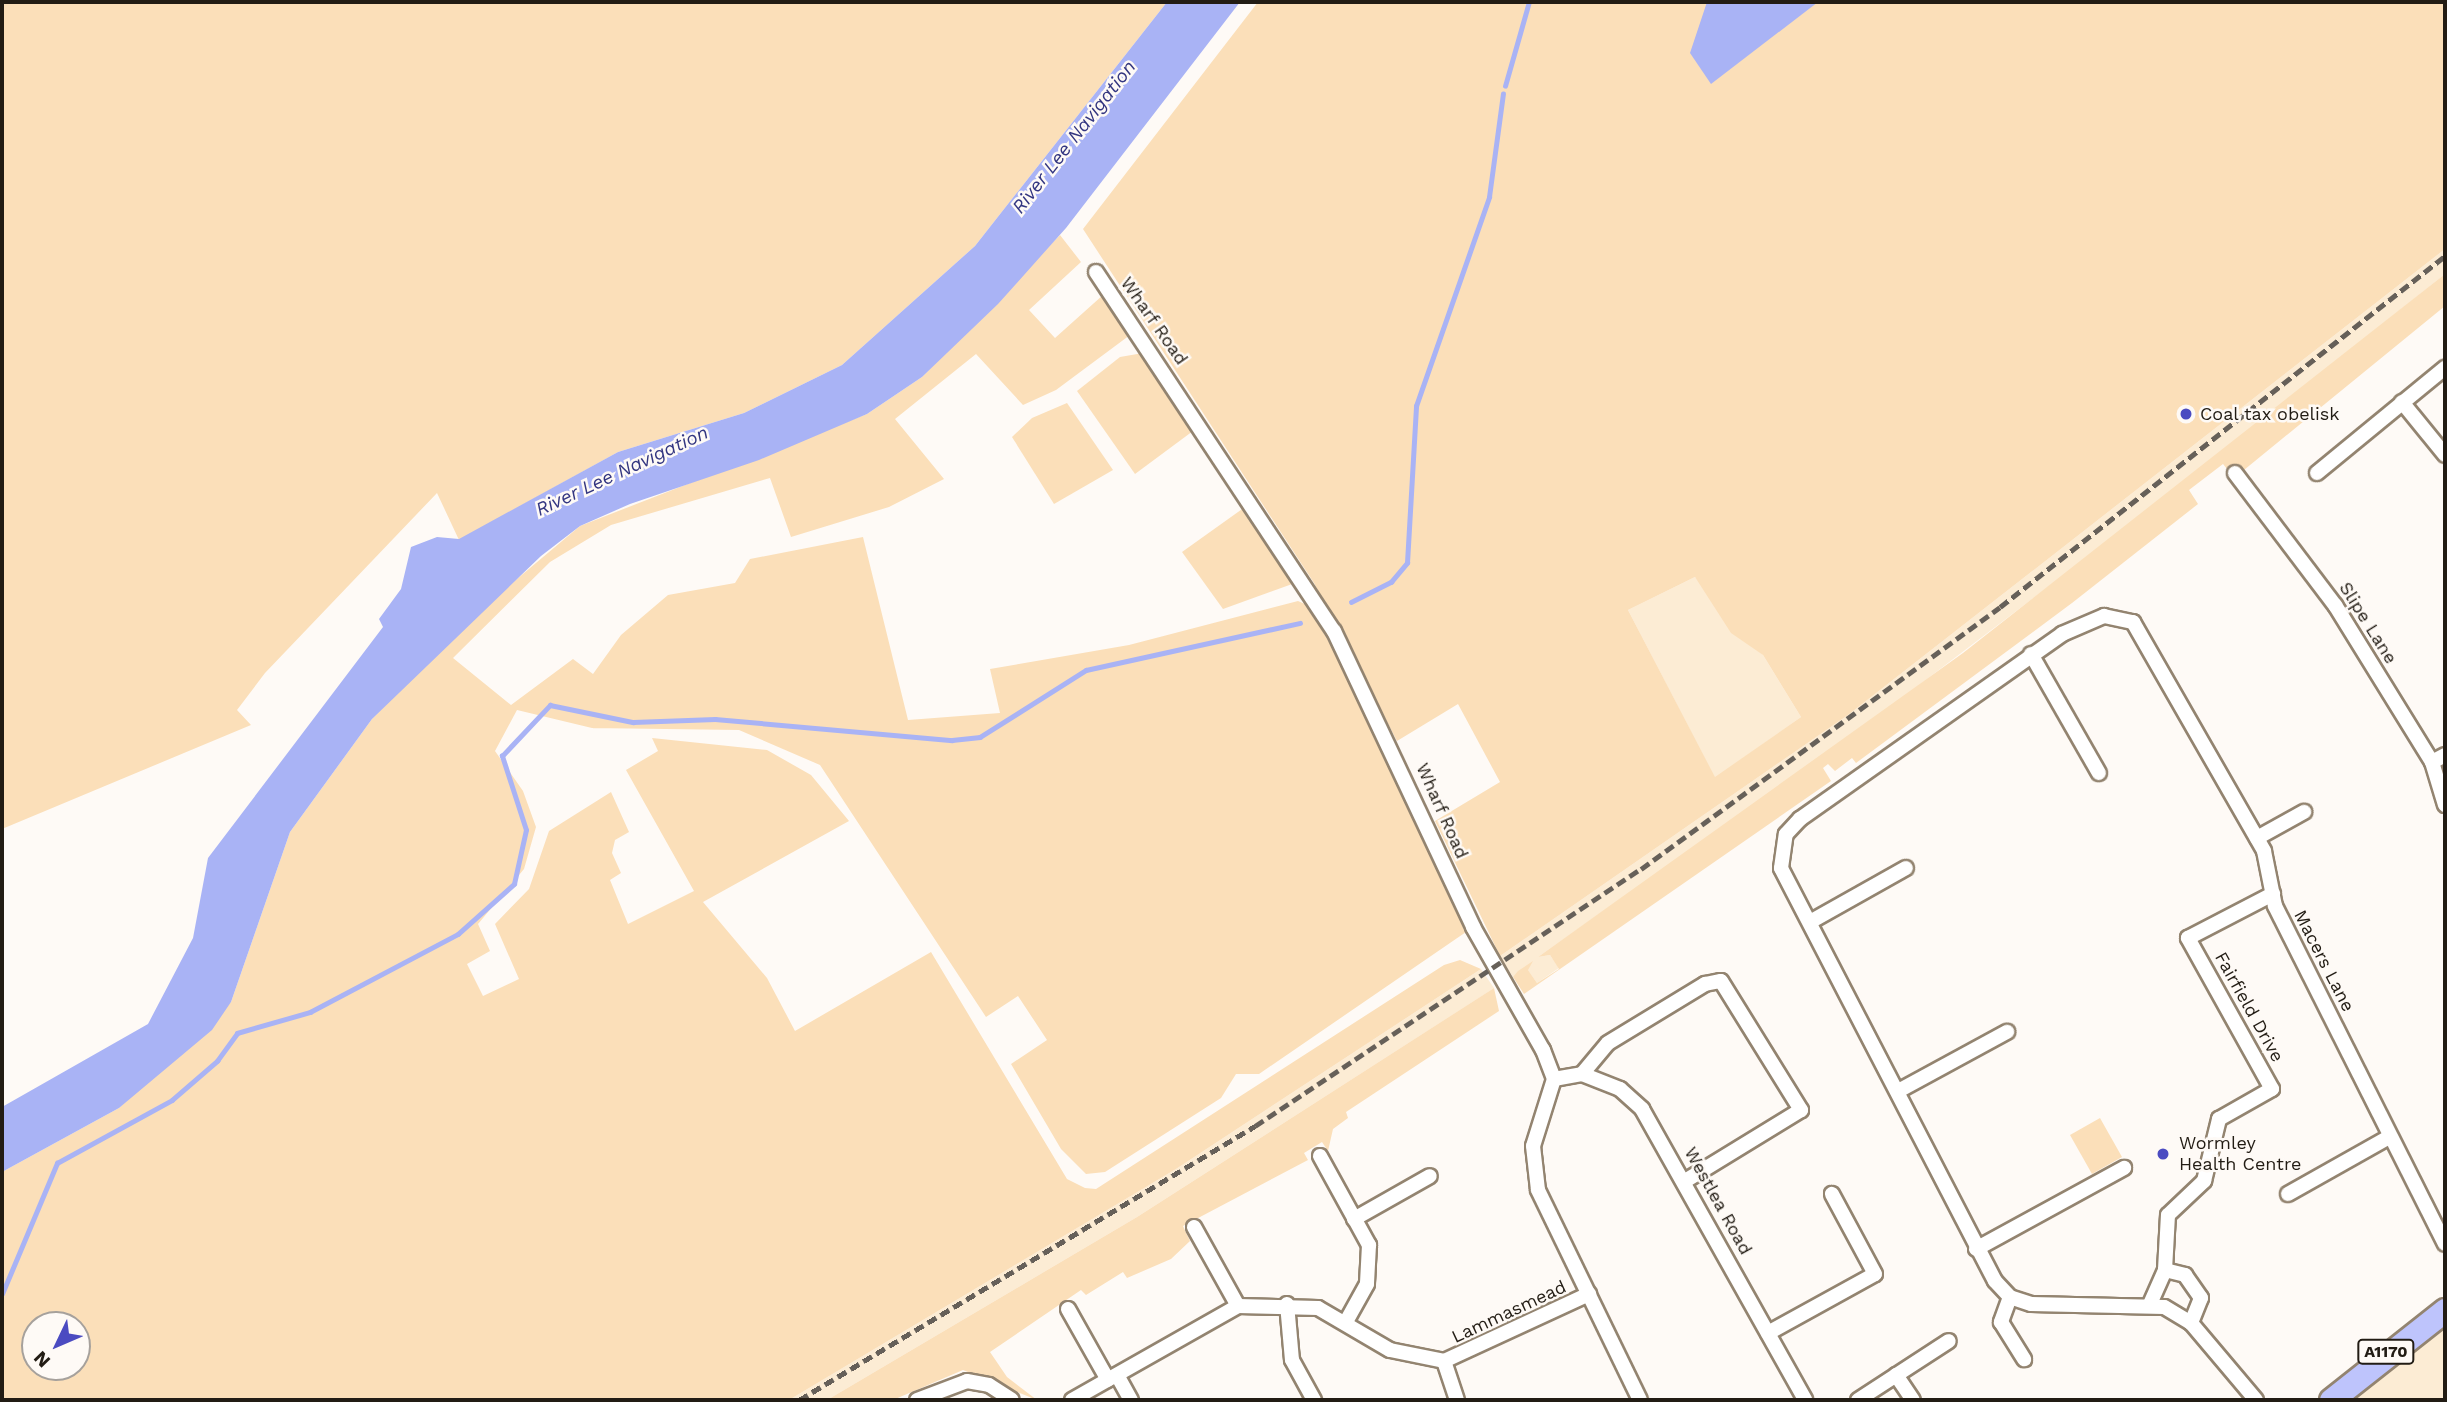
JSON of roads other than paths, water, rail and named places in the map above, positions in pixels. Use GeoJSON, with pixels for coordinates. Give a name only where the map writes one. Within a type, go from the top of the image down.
{"type":"FeatureCollection","features":[{"type":"Feature","properties":{"kind":"main road","name":"A1170"},"geometry":{"type":"LineString","coordinates":[[2331,1400],[2445,1310]]}},
{"type":"Feature","properties":{"kind":"street","name":"Wharf Road"},"geometry":{"type":"LineString","coordinates":[[1097,272],[1334,631],[1473,927],[1554,1079]]}},
{"type":"Feature","properties":{"kind":"street"},"geometry":{"type":"LineString","coordinates":[[2317,473],[2445,368]]}},
{"type":"Feature","properties":{"kind":"street"},"geometry":{"type":"LineString","coordinates":[[2402,402],[2445,455]]}},
{"type":"Feature","properties":{"kind":"street","name":"Slipe Lane"},"geometry":{"type":"LineString","coordinates":[[2235,473],[2335,605],[2439,759],[2445,805]]}},
{"type":"Feature","properties":{"kind":"street","name":"Macers Lane"},"geometry":{"type":"LineString","coordinates":[[2031,654],[2098,618],[2133,622],[2257,838],[2273,894],[2389,1137],[2445,1244]]}},
{"type":"Feature","properties":{"kind":"street"},"geometry":{"type":"LineString","coordinates":[[2099,773],[2031,654],[1786,834],[1782,867],[1899,1090],[1976,1249],[2010,1297],[2054,1305],[2150,1304],[2191,1323],[2256,1400]]}},
{"type":"Feature","properties":{"kind":"street"},"geometry":{"type":"LineString","coordinates":[[2257,838],[2304,812]]}},
{"type":"Feature","properties":{"kind":"street"},"geometry":{"type":"LineString","coordinates":[[1810,922],[1906,867]]}},
{"type":"Feature","properties":{"kind":"street","name":"Fairfield Drive"},"geometry":{"type":"LineString","coordinates":[[2150,1304],[2165,1270],[2168,1215],[2204,1181],[2219,1119],[2272,1089],[2188,938],[2273,894]]}},
{"type":"Feature","properties":{"kind":"street"},"geometry":{"type":"LineString","coordinates":[[1640,1400],[1535,1176],[1533,1146],[1554,1079],[1582,1074],[1608,1043],[1705,984],[1721,981],[1801,1110],[1685,1181]]}},
{"type":"Feature","properties":{"kind":"street"},"geometry":{"type":"LineString","coordinates":[[1899,1090],[2007,1032]]}},
{"type":"Feature","properties":{"kind":"street","name":"Westlea Road"},"geometry":{"type":"LineString","coordinates":[[1582,1074],[1633,1099],[1685,1181],[1805,1400]]}},
{"type":"Feature","properties":{"kind":"street"},"geometry":{"type":"LineString","coordinates":[[2288,1194],[2389,1137]]}},
{"type":"Feature","properties":{"kind":"street"},"geometry":{"type":"LineString","coordinates":[[1320,1156],[1354,1219],[1371,1265],[1347,1320]]}},
{"type":"Feature","properties":{"kind":"street"},"geometry":{"type":"LineString","coordinates":[[1976,1249],[2124,1168]]}},
{"type":"Feature","properties":{"kind":"street"},"geometry":{"type":"LineString","coordinates":[[1354,1219],[1430,1176]]}},
{"type":"Feature","properties":{"kind":"street"},"geometry":{"type":"LineString","coordinates":[[1768,1333],[1875,1274],[1832,1194]]}},
{"type":"Feature","properties":{"kind":"street"},"geometry":{"type":"LineString","coordinates":[[1194,1227],[1238,1306]]}},
{"type":"Feature","properties":{"kind":"street"},"geometry":{"type":"LineString","coordinates":[[2165,1270],[2196,1284],[2200,1306],[2191,1323]]}},
{"type":"Feature","properties":{"kind":"street","name":"Lammasmead"},"geometry":{"type":"LineString","coordinates":[[1072,1400],[1238,1306],[1287,1304],[1347,1320],[1409,1359],[1444,1361],[1589,1294]]}},
{"type":"Feature","properties":{"kind":"street"},"geometry":{"type":"LineString","coordinates":[[2010,1297],[2001,1322],[2024,1359]]}},
{"type":"Feature","properties":{"kind":"street"},"geometry":{"type":"LineString","coordinates":[[1287,1304],[1292,1360],[1314,1400]]}},
{"type":"Feature","properties":{"kind":"street"},"geometry":{"type":"LineString","coordinates":[[1068,1309],[1112,1377],[1131,1400]]}},
{"type":"Feature","properties":{"kind":"street"},"geometry":{"type":"LineString","coordinates":[[1858,1400],[1949,1341]]}},
{"type":"Feature","properties":{"kind":"street","name":"Lammasmead"},"geometry":{"type":"LineString","coordinates":[[1444,1361],[1457,1400]]}},
{"type":"Feature","properties":{"kind":"street"},"geometry":{"type":"LineString","coordinates":[[1896,1375],[1913,1400]]}},
{"type":"Feature","properties":{"kind":"street"},"geometry":{"type":"LineString","coordinates":[[917,1400],[967,1381],[989,1385],[1012,1400]]}},
{"type":"Feature","properties":{"kind":"water","name":"River Lee Navigation"},"geometry":{"type":"Polygon","coordinates":[[[1167,2],[1240,2],[1066,228],[998,304],[922,377],[867,414],[759,460],[630,504],[580,526],[541,556],[372,719],[290,832],[231,1002],[212,1030],[119,1108],[2,1172],[2,1107],[148,1024],[193,938],[208,858],[383,627],[379,619],[401,589],[411,547],[437,537],[459,539],[618,452],[744,413],[842,365],[975,246],[1167,2]]]}},
{"type":"Feature","properties":{"kind":"water"},"geometry":{"type":"Polygon","coordinates":[[[1707,2],[1818,2],[1711,84],[1690,53],[1707,2]]]}},
{"type":"Feature","properties":{"kind":"waterway"},"geometry":{"type":"LineString","coordinates":[[1505,86],[1529,2]]}},
{"type":"Feature","properties":{"kind":"waterway"},"geometry":{"type":"LineString","coordinates":[[1351,602],[1391,582],[1407,563],[1416,406],[1489,197],[1503,94]]}},
{"type":"Feature","properties":{"kind":"waterway"},"geometry":{"type":"LineString","coordinates":[[2,1294],[57,1163],[172,1100],[217,1061],[237,1033],[310,1012],[458,934],[514,884],[526,830],[502,756],[550,705],[633,722],[715,719],[952,740],[980,737],[1086,670],[1300,623]]}},
{"type":"Feature","properties":{"kind":"railway"},"geometry":{"type":"LineString","coordinates":[[799,1400],[1255,1126],[1641,869],[2000,607],[2445,256]]}},
{"type":"Feature","properties":{"kind":"place","name":"Coal tax obelisk"},"geometry":{"type":"Point","coordinates":[2186,414]}},
{"type":"Feature","properties":{"kind":"place","name":"Wormley Health Centre"},"geometry":{"type":"Point","coordinates":[2163,1154]}}]}
